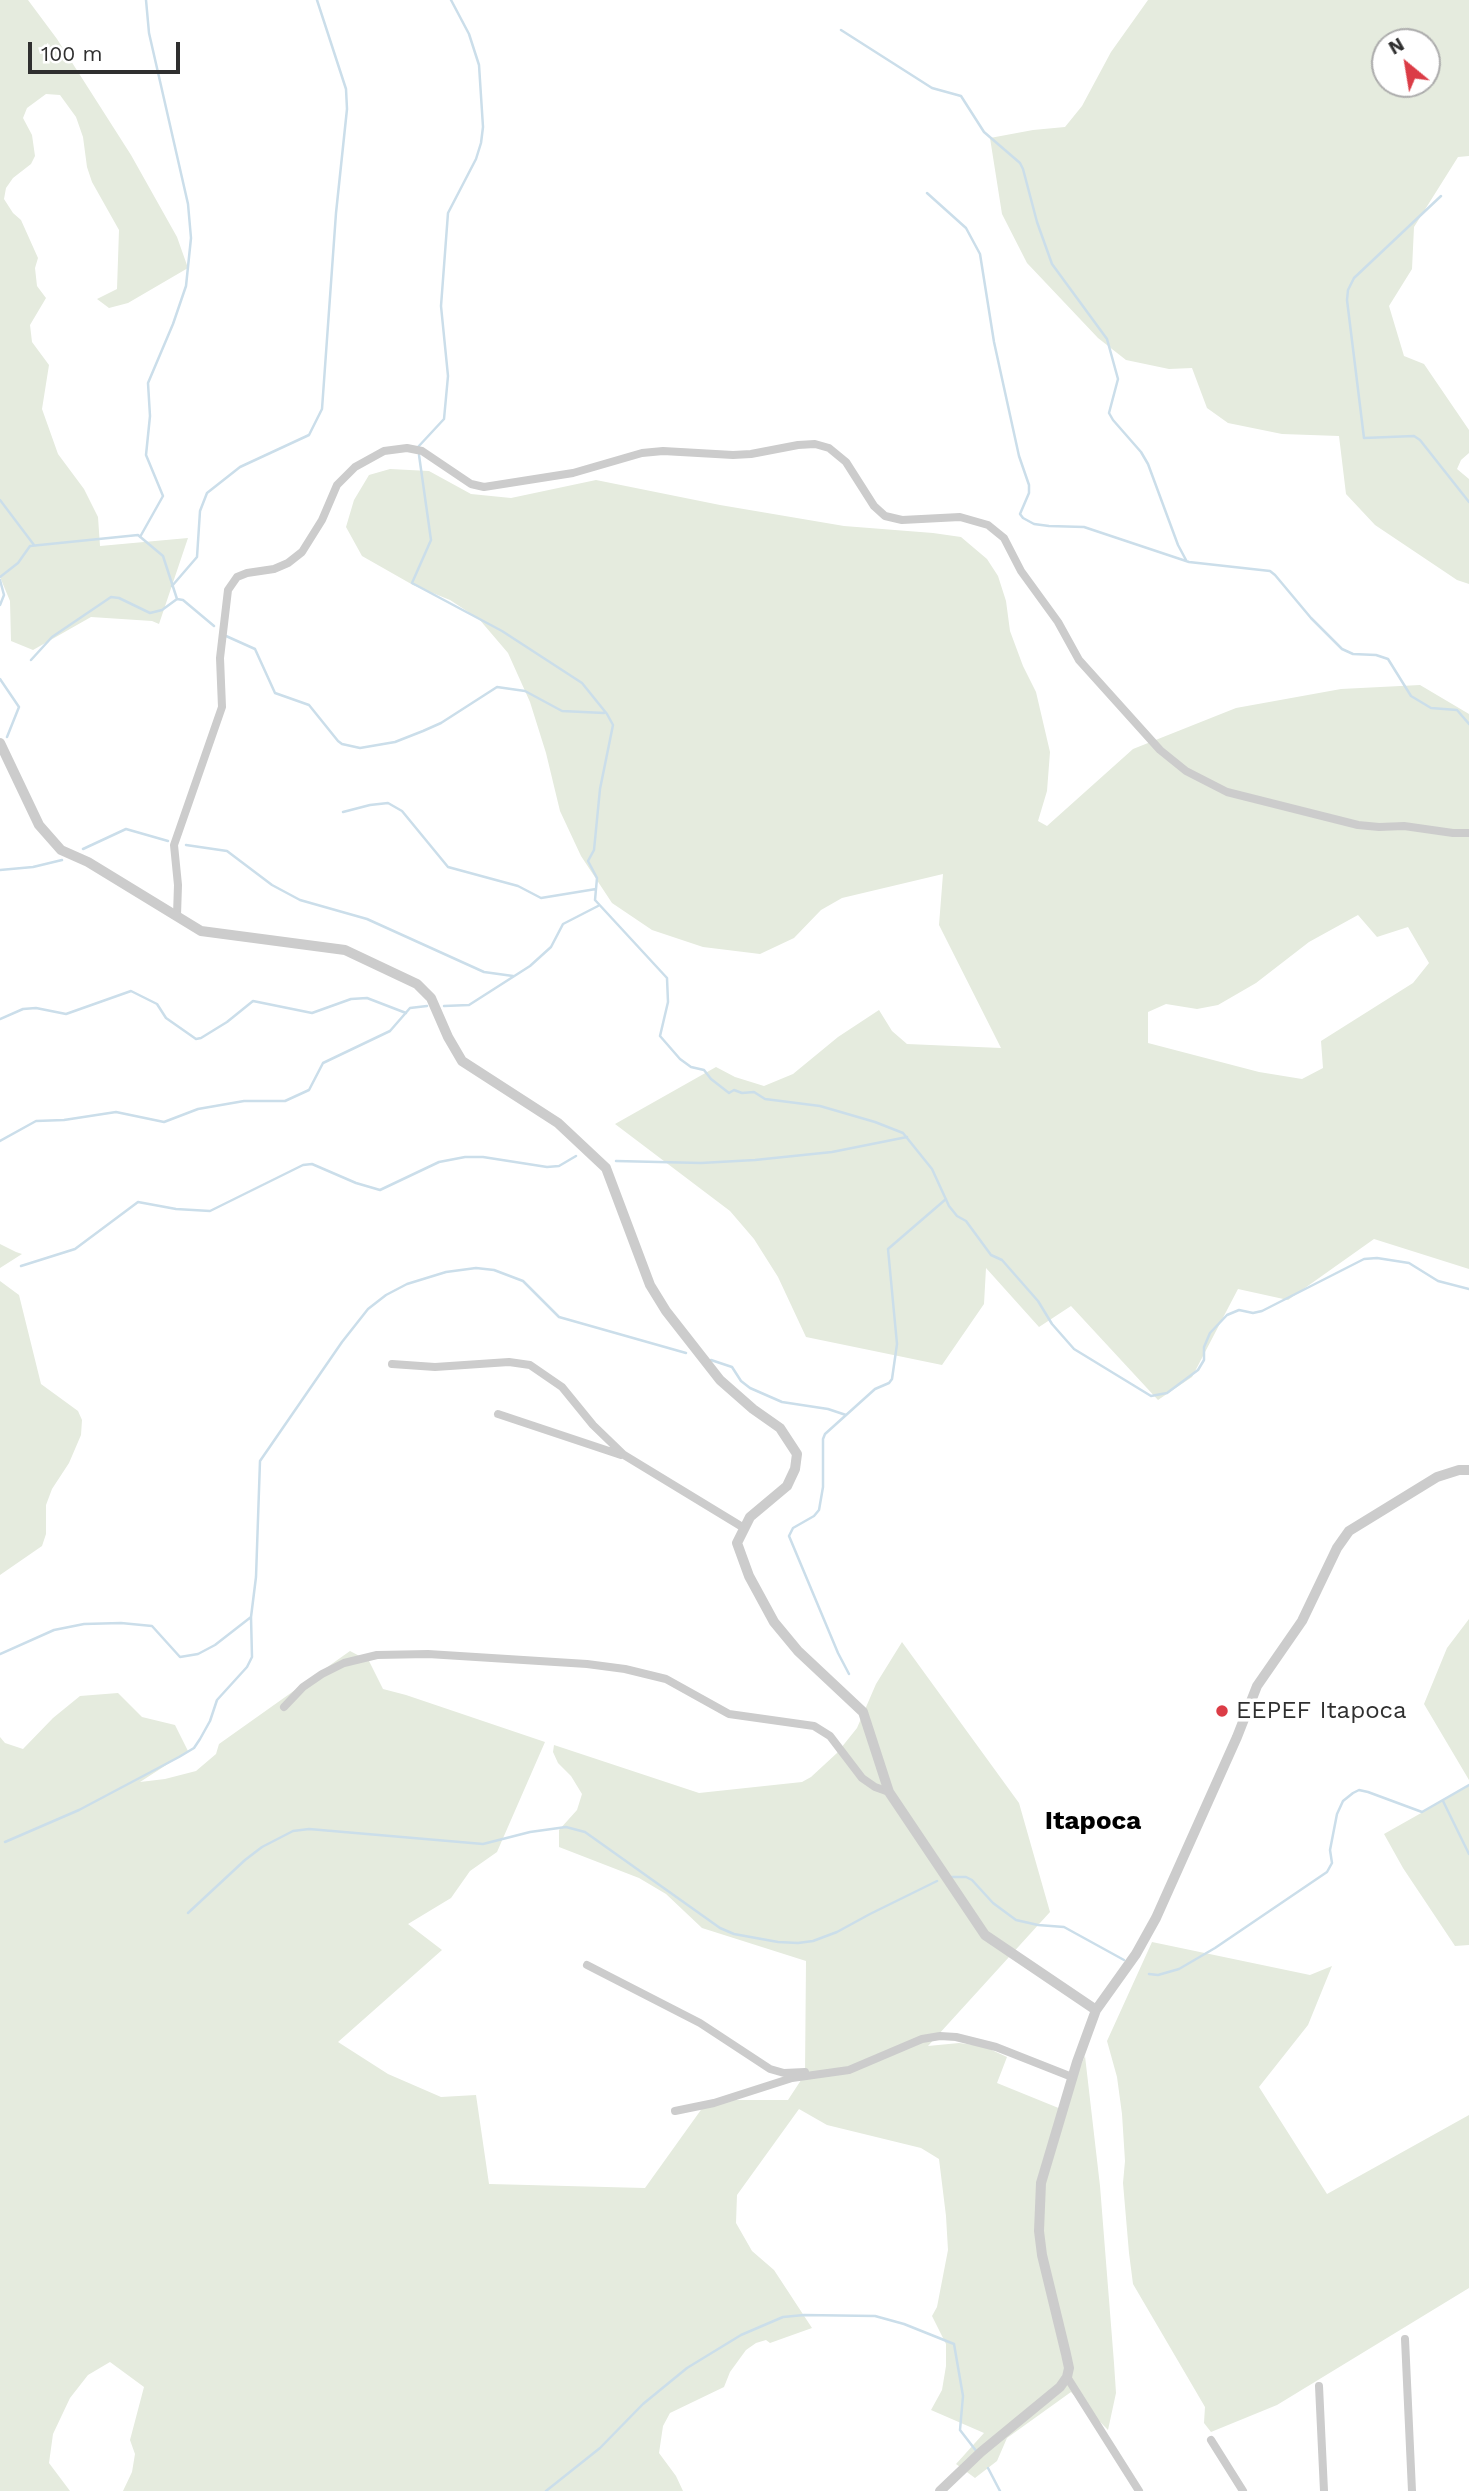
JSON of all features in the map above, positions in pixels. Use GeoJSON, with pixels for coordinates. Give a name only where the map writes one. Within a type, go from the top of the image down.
{"type":"FeatureCollection","features":[{"type":"Feature","properties":{"kind":"street"},"geometry":{"type":"LineString","coordinates":[[177,915],[178,885],[174,845],[222,707],[220,658],[228,590],[237,577],[288,564],[302,552],[322,520],[337,485],[355,467],[384,451],[407,448],[422,451],[471,484],[484,487],[573,473],[642,453],[663,451],[733,454],[815,443],[829,448],[846,462],[874,506],[885,516],[902,520],[960,517],[988,525],[1004,538],[1021,571],[1058,622],[1079,660],[1160,750],[1186,771],[1227,792],[1358,825],[1404,826],[1469,833]]}},
{"type":"Feature","properties":{"kind":"street"},"geometry":{"type":"LineString","coordinates":[[0,743],[39,825],[61,849],[88,862],[201,931],[345,950],[417,984],[431,999],[462,1061],[558,1123],[606,1168],[650,1284],[666,1311],[720,1380],[752,1409],[780,1428],[797,1454],[795,1469],[787,1486],[750,1517],[737,1543],[749,1576],[774,1622],[798,1651],[863,1712],[889,1791],[985,1936],[1096,2010]]}},
{"type":"Feature","properties":{"kind":"street"},"geometry":{"type":"LineString","coordinates":[[392,1364],[435,1367],[509,1362],[530,1365],[562,1387],[624,1455]]}},
{"type":"Feature","properties":{"kind":"street"},"geometry":{"type":"LineString","coordinates":[[498,1413],[624,1455],[744,1528]]}},
{"type":"Feature","properties":{"kind":"street"},"geometry":{"type":"LineString","coordinates":[[940,2491],[1067,2377],[1069,2368],[1042,2255],[1039,2218],[1041,2183],[1072,2077],[1096,2010],[1136,1954],[1156,1918],[1257,1686],[1301,1621],[1343,1539],[1357,1525],[1437,1476],[1469,1470]]}},
{"type":"Feature","properties":{"kind":"street"},"geometry":{"type":"LineString","coordinates":[[284,1707],[303,1687],[322,1674],[344,1663],[377,1655],[428,1654],[587,1664],[625,1669],[666,1679],[722,1711],[736,1716],[814,1726],[830,1736],[862,1778],[875,1787],[889,1791]]}},
{"type":"Feature","properties":{"kind":"street"},"geometry":{"type":"LineString","coordinates":[[587,1965],[701,2024],[771,2070],[815,2074]]}},
{"type":"Feature","properties":{"kind":"street"},"geometry":{"type":"LineString","coordinates":[[675,2111],[815,2074],[858,2068],[922,2039],[948,2036],[996,2047],[1072,2077]]}},
{"type":"Feature","properties":{"kind":"street"},"geometry":{"type":"LineString","coordinates":[[1405,2339],[1412,2491]]}},
{"type":"Feature","properties":{"kind":"street"},"geometry":{"type":"LineString","coordinates":[[1067,2377],[1139,2491]]}},
{"type":"Feature","properties":{"kind":"street"},"geometry":{"type":"LineString","coordinates":[[1319,2386],[1324,2491]]}},
{"type":"Feature","properties":{"kind":"street"},"geometry":{"type":"LineString","coordinates":[[1212,2440],[1243,2491]]}},
{"type":"Feature","properties":{"kind":"shaded area"},"geometry":{"type":"Polygon","coordinates":[[[0,0],[28,0],[57,39],[131,155],[177,237],[188,268],[128,303],[109,308],[97,299],[117,289],[119,230],[92,182],[76,117],[60,95],[46,94],[27,108],[23,118],[32,135],[35,156],[31,164],[13,178],[6,188],[4,199],[21,220],[38,258],[35,268],[37,286],[46,298],[30,325],[32,342],[49,365],[42,409],[58,454],[84,489],[98,517],[100,546],[188,538],[159,624],[152,621],[91,617],[33,650],[11,641],[10,601],[0,577],[0,0]]]}},
{"type":"Feature","properties":{"kind":"shaded area"},"geometry":{"type":"Polygon","coordinates":[[[1148,0],[1469,0],[1469,156],[1458,157],[1414,227],[1412,269],[1389,306],[1404,356],[1424,364],[1469,430],[1469,453],[1461,460],[1457,469],[1469,479],[1469,584],[1457,580],[1375,525],[1346,494],[1339,436],[1282,434],[1228,423],[1207,408],[1192,368],[1169,369],[1126,360],[1098,338],[1027,263],[1002,214],[990,138],[1065,127],[1082,106],[1111,52],[1148,0]]]}},
{"type":"Feature","properties":{"kind":"shaded area"},"geometry":{"type":"Polygon","coordinates":[[[390,469],[429,471],[471,494],[511,498],[596,480],[844,526],[961,537],[987,559],[998,576],[1006,601],[1010,631],[1036,692],[1050,752],[1047,791],[1038,821],[1047,826],[1133,749],[1236,708],[1341,689],[1420,685],[1469,714],[1469,1269],[1374,1239],[1288,1300],[1238,1289],[1192,1377],[1158,1400],[1071,1306],[1039,1327],[986,1268],[984,1304],[942,1365],[806,1337],[778,1277],[754,1239],[730,1211],[615,1124],[716,1067],[735,1077],[764,1086],[793,1074],[838,1037],[879,1010],[892,1031],[907,1044],[1001,1048],[939,925],[943,874],[842,898],[821,910],[794,938],[760,954],[703,947],[652,930],[612,903],[581,856],[560,811],[530,702],[508,653],[479,619],[450,600],[413,585],[362,556],[346,527],[354,500],[369,475],[390,469]],[[1358,915],[1309,942],[1256,983],[1218,1005],[1197,1009],[1166,1004],[1148,1012],[1148,1043],[1259,1072],[1302,1079],[1323,1068],[1321,1041],[1413,983],[1429,963],[1408,927],[1377,937],[1358,915]]]}},
{"type":"Feature","properties":{"kind":"shaded area"},"geometry":{"type":"Polygon","coordinates":[[[0,1244],[16,1252],[22,1254],[0,1268],[0,1244]]]}},
{"type":"Feature","properties":{"kind":"shaded area"},"geometry":{"type":"Polygon","coordinates":[[[0,1281],[19,1295],[41,1384],[78,1411],[82,1420],[81,1435],[46,1505],[46,1534],[42,1546],[0,1575],[0,1281]]]}},
{"type":"Feature","properties":{"kind":"shaded area"},"geometry":{"type":"Polygon","coordinates":[[[1469,1619],[1469,1780],[1424,1704],[1447,1648],[1469,1619]]]}},
{"type":"Feature","properties":{"kind":"shaded area"},"geometry":{"type":"Polygon","coordinates":[[[902,1642],[1019,1803],[1050,1912],[928,2046],[959,2043],[983,2046],[1007,2057],[997,2083],[1061,2109],[1085,2056],[1100,2186],[1116,2393],[1108,2430],[1071,2392],[1007,2438],[997,2461],[975,2478],[956,2464],[984,2433],[931,2410],[942,2390],[946,2366],[946,2344],[932,2316],[937,2307],[948,2250],[939,2159],[921,2148],[827,2125],[799,2109],[737,2195],[736,2223],[752,2251],[774,2270],[812,2328],[770,2343],[766,2340],[756,2343],[746,2350],[730,2372],[724,2387],[670,2413],[663,2426],[659,2453],[683,2491],[123,2491],[132,2472],[135,2454],[130,2440],[144,2387],[110,2362],[88,2375],[70,2398],[53,2434],[49,2463],[70,2491],[0,2491],[0,1737],[5,1743],[23,1749],[53,1718],[80,1696],[118,1693],[142,1717],[175,1725],[188,1751],[140,1782],[165,1779],[196,1771],[216,1754],[219,1744],[350,1651],[369,1661],[383,1689],[545,1742],[497,1852],[470,1871],[451,1898],[408,1924],[442,1950],[338,2042],[388,2074],[441,2097],[476,2095],[489,2184],[645,2188],[703,2107],[729,2100],[788,2100],[805,2074],[806,1961],[702,1928],[666,1894],[639,1878],[559,1847],[559,1830],[577,1810],[582,1794],[571,1776],[558,1763],[553,1752],[554,1745],[699,1793],[802,1782],[837,1753],[857,1728],[876,1684],[902,1642]]]}},
{"type":"Feature","properties":{"kind":"shaded area"},"geometry":{"type":"Polygon","coordinates":[[[1469,1786],[1469,1945],[1455,1946],[1403,1868],[1384,1834],[1469,1786]]]}},
{"type":"Feature","properties":{"kind":"shaded area"},"geometry":{"type":"Polygon","coordinates":[[[1152,1942],[1310,1975],[1332,1966],[1308,2025],[1259,2087],[1327,2194],[1469,2115],[1469,2288],[1277,2405],[1211,2432],[1204,2423],[1205,2407],[1133,2284],[1129,2253],[1123,2183],[1125,2161],[1122,2114],[1117,2077],[1107,2041],[1152,1942]]]}},
{"type":"Feature","properties":{"kind":"waterway"},"geometry":{"type":"LineString","coordinates":[[140,537],[163,496],[146,455],[150,416],[148,383],[186,286],[191,238],[188,204],[149,33],[146,0]]}},
{"type":"Feature","properties":{"kind":"waterway"},"geometry":{"type":"LineString","coordinates":[[172,586],[197,557],[200,511],[207,493],[240,467],[309,435],[322,409],[336,213],[347,109],[346,89],[317,0]]}},
{"type":"Feature","properties":{"kind":"waterway"},"geometry":{"type":"LineString","coordinates":[[418,447],[444,419],[448,376],[441,306],[448,213],[476,159],[483,127],[479,65],[469,34],[451,0]]}},
{"type":"Feature","properties":{"kind":"waterway"},"geometry":{"type":"LineString","coordinates":[[841,30],[932,88],[961,96],[984,132],[1020,163],[1052,264],[1107,339],[1118,379],[1109,413],[1148,464],[1186,560]]}},
{"type":"Feature","properties":{"kind":"waterway"},"geometry":{"type":"LineString","coordinates":[[927,193],[966,228],[980,254],[994,342],[1019,456],[1029,485],[1029,493],[1020,514],[1023,518],[1034,524],[1084,527],[1189,562],[1270,571],[1342,649],[1353,654],[1376,655],[1388,659],[1411,696],[1431,708],[1457,710],[1469,724]]}},
{"type":"Feature","properties":{"kind":"waterway"},"geometry":{"type":"LineString","coordinates":[[1441,196],[1354,278],[1347,300],[1364,438],[1414,436],[1469,502]]}},
{"type":"Feature","properties":{"kind":"waterway"},"geometry":{"type":"LineString","coordinates":[[419,455],[431,540],[412,583],[502,631],[582,683],[613,725],[600,789],[594,850],[588,861],[597,878],[595,900],[667,978],[668,1002],[660,1036],[680,1059],[691,1067],[704,1070],[729,1093],[734,1090],[742,1093],[754,1092],[765,1099],[820,1106],[903,1133],[932,1169],[949,1206],[957,1216],[966,1221],[991,1255],[1002,1260],[1038,1301],[1052,1324],[1074,1349],[1151,1396],[1167,1393],[1198,1370],[1204,1360],[1204,1347],[1210,1333],[1227,1315],[1239,1310],[1253,1313],[1262,1311],[1364,1259],[1377,1258],[1409,1263],[1438,1281],[1469,1289]]}},
{"type":"Feature","properties":{"kind":"waterway"},"geometry":{"type":"LineString","coordinates":[[0,500],[34,545]]}},
{"type":"Feature","properties":{"kind":"waterway"},"geometry":{"type":"LineString","coordinates":[[0,577],[18,563],[30,546],[138,535],[163,556],[177,599],[183,600],[214,626]]}},
{"type":"Feature","properties":{"kind":"waterway"},"geometry":{"type":"LineString","coordinates":[[0,580],[4,595],[0,605]]}},
{"type":"Feature","properties":{"kind":"waterway"},"geometry":{"type":"LineString","coordinates":[[31,660],[52,637],[111,597],[119,598],[150,613],[162,610],[177,599]]}},
{"type":"Feature","properties":{"kind":"waterway"},"geometry":{"type":"LineString","coordinates":[[226,636],[255,649],[275,693],[309,705],[338,741],[360,748],[395,742],[441,723],[497,687],[525,691],[562,711],[604,713]]}},
{"type":"Feature","properties":{"kind":"waterway"},"geometry":{"type":"LineString","coordinates":[[0,679],[19,707],[7,737]]}},
{"type":"Feature","properties":{"kind":"waterway"},"geometry":{"type":"LineString","coordinates":[[343,812],[388,803],[402,811],[448,867],[518,886],[541,898],[596,889]]}},
{"type":"Feature","properties":{"kind":"waterway"},"geometry":{"type":"LineString","coordinates":[[83,849],[126,829],[168,841]]}},
{"type":"Feature","properties":{"kind":"waterway"},"geometry":{"type":"LineString","coordinates":[[186,845],[227,851],[272,885],[300,900],[367,919],[484,972],[513,976]]}},
{"type":"Feature","properties":{"kind":"waterway"},"geometry":{"type":"LineString","coordinates":[[0,870],[33,867],[62,860]]}},
{"type":"Feature","properties":{"kind":"waterway"},"geometry":{"type":"LineString","coordinates":[[444,1006],[469,1005],[530,966],[551,947],[563,924],[598,906]]}},
{"type":"Feature","properties":{"kind":"waterway"},"geometry":{"type":"LineString","coordinates":[[0,1019],[23,1009],[36,1008],[66,1014],[131,991],[157,1004],[166,1018],[196,1039],[227,1022],[253,1001],[312,1013],[351,999],[367,998],[406,1013]]}},
{"type":"Feature","properties":{"kind":"waterway"},"geometry":{"type":"LineString","coordinates":[[0,1141],[36,1121],[64,1120],[116,1112],[164,1122],[198,1109],[244,1101],[285,1101],[309,1090],[323,1063],[390,1031],[410,1008],[427,1006]]}},
{"type":"Feature","properties":{"kind":"waterway"},"geometry":{"type":"LineString","coordinates":[[616,1161],[701,1163],[755,1160],[832,1152],[907,1137]]}},
{"type":"Feature","properties":{"kind":"waterway"},"geometry":{"type":"LineString","coordinates":[[21,1266],[75,1249],[138,1202],[176,1209],[210,1211],[303,1165],[312,1164],[380,1190],[439,1162],[465,1157],[483,1157],[547,1167],[559,1166],[576,1156]]}},
{"type":"Feature","properties":{"kind":"waterway"},"geometry":{"type":"LineString","coordinates":[[849,1674],[789,1536],[793,1528],[819,1510],[823,1487],[825,1434],[875,1389],[892,1379],[897,1344],[888,1249],[946,1199]]}},
{"type":"Feature","properties":{"kind":"waterway"},"geometry":{"type":"LineString","coordinates":[[5,1842],[79,1810],[194,1748],[210,1721],[217,1700],[247,1667],[252,1657],[251,1617],[256,1577],[260,1461],[342,1342],[368,1309],[386,1295],[407,1284],[446,1272],[476,1268],[494,1270],[523,1281],[559,1317],[686,1353]]}},
{"type":"Feature","properties":{"kind":"waterway"},"geometry":{"type":"LineString","coordinates":[[711,1360],[732,1367],[741,1381],[750,1388],[782,1402],[828,1409],[846,1415]]}},
{"type":"Feature","properties":{"kind":"waterway"},"geometry":{"type":"LineString","coordinates":[[0,1654],[54,1630],[84,1624],[121,1623],[152,1626],[180,1657],[198,1654],[215,1645],[251,1617]]}},
{"type":"Feature","properties":{"kind":"waterway"},"geometry":{"type":"LineString","coordinates":[[1149,1974],[1158,1975],[1179,1969],[1215,1948],[1327,1872],[1332,1863],[1330,1850],[1337,1814],[1343,1801],[1353,1793],[1359,1790],[1368,1792],[1422,1812],[1469,1785]]}},
{"type":"Feature","properties":{"kind":"waterway"},"geometry":{"type":"LineString","coordinates":[[1443,1801],[1469,1854]]}},
{"type":"Feature","properties":{"kind":"waterway"},"geometry":{"type":"LineString","coordinates":[[188,1913],[262,1847],[293,1831],[309,1829],[483,1844],[530,1832],[566,1827],[585,1832],[720,1928],[734,1934],[778,1942],[813,1941],[837,1932],[937,1881]]}},
{"type":"Feature","properties":{"kind":"waterway"},"geometry":{"type":"LineString","coordinates":[[951,1877],[966,1877],[972,1880],[993,1903],[1016,1920],[1064,1927],[1124,1960]]}},
{"type":"Feature","properties":{"kind":"waterway"},"geometry":{"type":"LineString","coordinates":[[546,2491],[600,2448],[643,2404],[687,2368],[741,2335],[783,2317],[804,2315],[875,2316],[904,2324],[954,2344],[963,2396],[960,2430],[977,2452]]}},
{"type":"Feature","properties":{"kind":"waterway"},"geometry":{"type":"LineString","coordinates":[[988,2468],[1000,2491]]}},
{"type":"Feature","properties":{"kind":"place","name":"EEPEF Itapoca"},"geometry":{"type":"Point","coordinates":[1222,1711]}},
{"type":"Feature","properties":{"kind":"district","name":"Itapoca"},"geometry":{"type":"Point","coordinates":[1093,1821]}}]}
